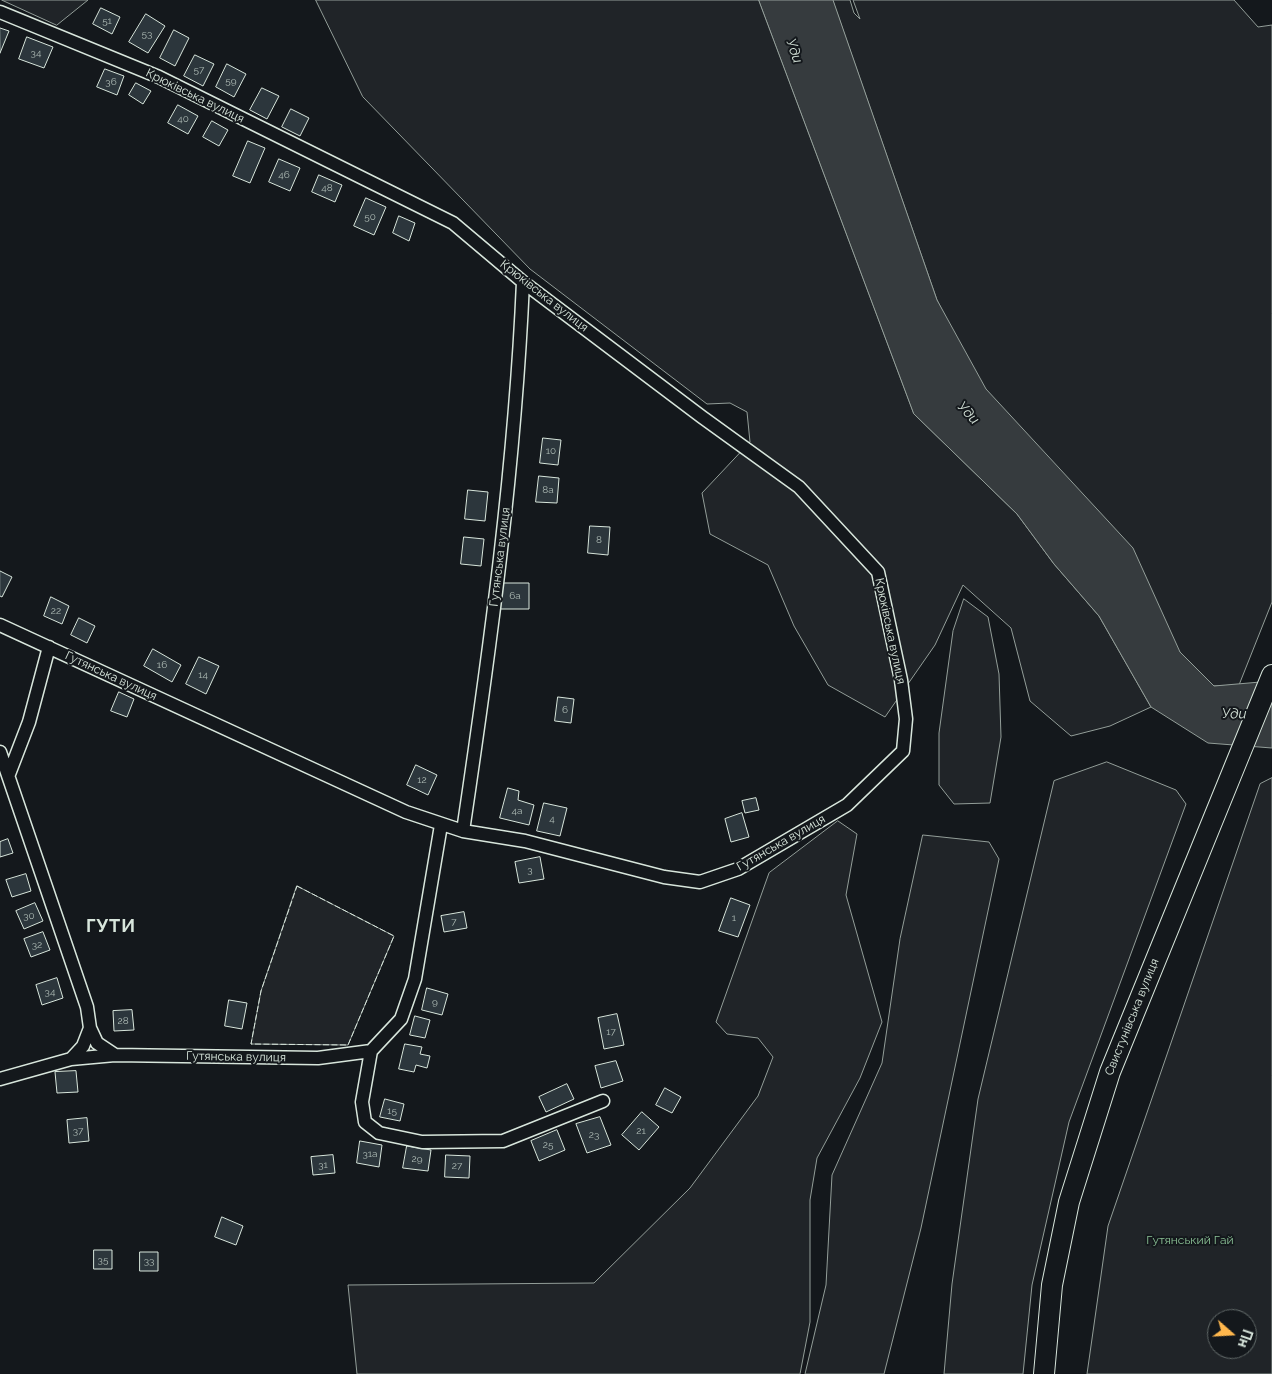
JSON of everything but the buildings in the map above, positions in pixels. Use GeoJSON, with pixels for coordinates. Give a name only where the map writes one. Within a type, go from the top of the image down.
{"type":"FeatureCollection","features":[{"type":"Feature","properties":{"kind":"main road","name":"Свистунівська вулиця"},"geometry":{"type":"LineString","coordinates":[[1044,1374],[1052,1285],[1069,1202],[1110,1072],[1272,675]]}},
{"type":"Feature","properties":{"kind":"street","name":"Крюківська вулиця"},"geometry":{"type":"LineString","coordinates":[[0,12],[159,77],[453,223],[523,282],[702,417],[799,487],[878,572],[901,680],[906,719],[903,751]]}},
{"type":"Feature","properties":{"kind":"street","name":"Гутянська вулиця"},"geometry":{"type":"LineString","coordinates":[[463,830],[505,518],[520,350],[523,282]]}},
{"type":"Feature","properties":{"kind":"street","name":"Гутянська вулиця"},"geometry":{"type":"LineString","coordinates":[[0,625],[406,812],[441,825],[525,841],[664,877],[700,882],[738,869],[847,805],[903,751]]}},
{"type":"Feature","properties":{"kind":"street"},"geometry":{"type":"LineString","coordinates":[[9,774],[29,722],[50,648]]}},
{"type":"Feature","properties":{"kind":"street"},"geometry":{"type":"LineString","coordinates":[[0,752],[87,1007],[90,1028],[97,1043],[115,1055]]}},
{"type":"Feature","properties":{"kind":"street"},"geometry":{"type":"LineString","coordinates":[[441,825],[415,978],[401,1019],[371,1051],[362,1102],[366,1122],[379,1133],[422,1142],[503,1141],[603,1101]]}},
{"type":"Feature","properties":{"kind":"street"},"geometry":{"type":"LineString","coordinates":[[71,1059],[83,1046],[90,1028]]}},
{"type":"Feature","properties":{"kind":"street","name":"Гутянська вулиця"},"geometry":{"type":"LineString","coordinates":[[0,1079],[71,1059],[115,1055],[318,1058],[371,1051]]}},
{"type":"Feature","properties":{"kind":"green space"},"geometry":{"type":"Polygon","coordinates":[[[2,0],[88,0],[57,25],[2,0]]]}},
{"type":"Feature","properties":{"kind":"green space"},"geometry":{"type":"Polygon","coordinates":[[[316,0],[759,0],[914,414],[1017,514],[1054,564],[1099,616],[1151,707],[1110,726],[1071,736],[1030,701],[1011,628],[963,585],[935,645],[885,717],[828,685],[794,626],[768,565],[710,534],[702,493],[750,442],[747,412],[730,403],[707,404],[530,269],[363,97],[316,0]]]}},
{"type":"Feature","properties":{"kind":"green space"},"geometry":{"type":"Polygon","coordinates":[[[833,0],[850,0],[854,13],[860,19],[853,0],[1234,0],[1258,27],[1272,25],[1272,602],[1239,685],[1214,686],[1177,649],[982,392],[937,300],[833,0]]]}},
{"type":"Feature","properties":{"kind":"green space"},"geometry":{"type":"Polygon","coordinates":[[[964,599],[988,617],[999,674],[1001,737],[990,803],[954,804],[939,785],[939,733],[953,631],[964,599]]]}},
{"type":"Feature","properties":{"kind":"green space"},"geometry":{"type":"Polygon","coordinates":[[[1107,762],[1176,790],[1186,804],[1069,1122],[1032,1285],[1023,1374],[944,1374],[952,1284],[978,1099],[1054,781],[1107,762]]]}},
{"type":"Feature","properties":{"kind":"green space","name":"Гутянський Гай"},"geometry":{"type":"Polygon","coordinates":[[[1272,778],[1272,1374],[1087,1374],[1108,1226],[1260,784],[1272,778]]]}},
{"type":"Feature","properties":{"kind":"green space"},"geometry":{"type":"Polygon","coordinates":[[[838,821],[857,834],[846,895],[882,1022],[860,1078],[817,1158],[810,1200],[810,1322],[800,1374],[357,1374],[348,1285],[594,1283],[690,1188],[758,1096],[773,1057],[758,1038],[727,1034],[716,1022],[769,873],[838,821]]]}},
{"type":"Feature","properties":{"kind":"green space"},"geometry":{"type":"Polygon","coordinates":[[[923,835],[989,842],[999,859],[921,1228],[884,1374],[805,1374],[826,1285],[832,1175],[882,1063],[900,939],[923,835]]]}},
{"type":"Feature","properties":{"kind":"green space"},"geometry":{"type":"Polygon","coordinates":[[[297,886],[394,936],[348,1045],[251,1044],[261,991],[297,886]]]}},
{"type":"Feature","properties":{"kind":"water","name":"Уди"},"geometry":{"type":"Polygon","coordinates":[[[759,0],[833,0],[937,300],[986,389],[1133,548],[1180,652],[1214,686],[1272,681],[1272,748],[1208,743],[1151,707],[1099,616],[1054,564],[1017,514],[914,414],[759,0]]]}},
{"type":"Feature","properties":{"kind":"fence"},"geometry":{"type":"LineString","coordinates":[[297,886],[394,936],[348,1045],[251,1044],[261,991],[297,886]]}},
{"type":"Feature","properties":{"kind":"district","name":"ГУТИ"},"geometry":{"type":"Point","coordinates":[111,927]}}]}
